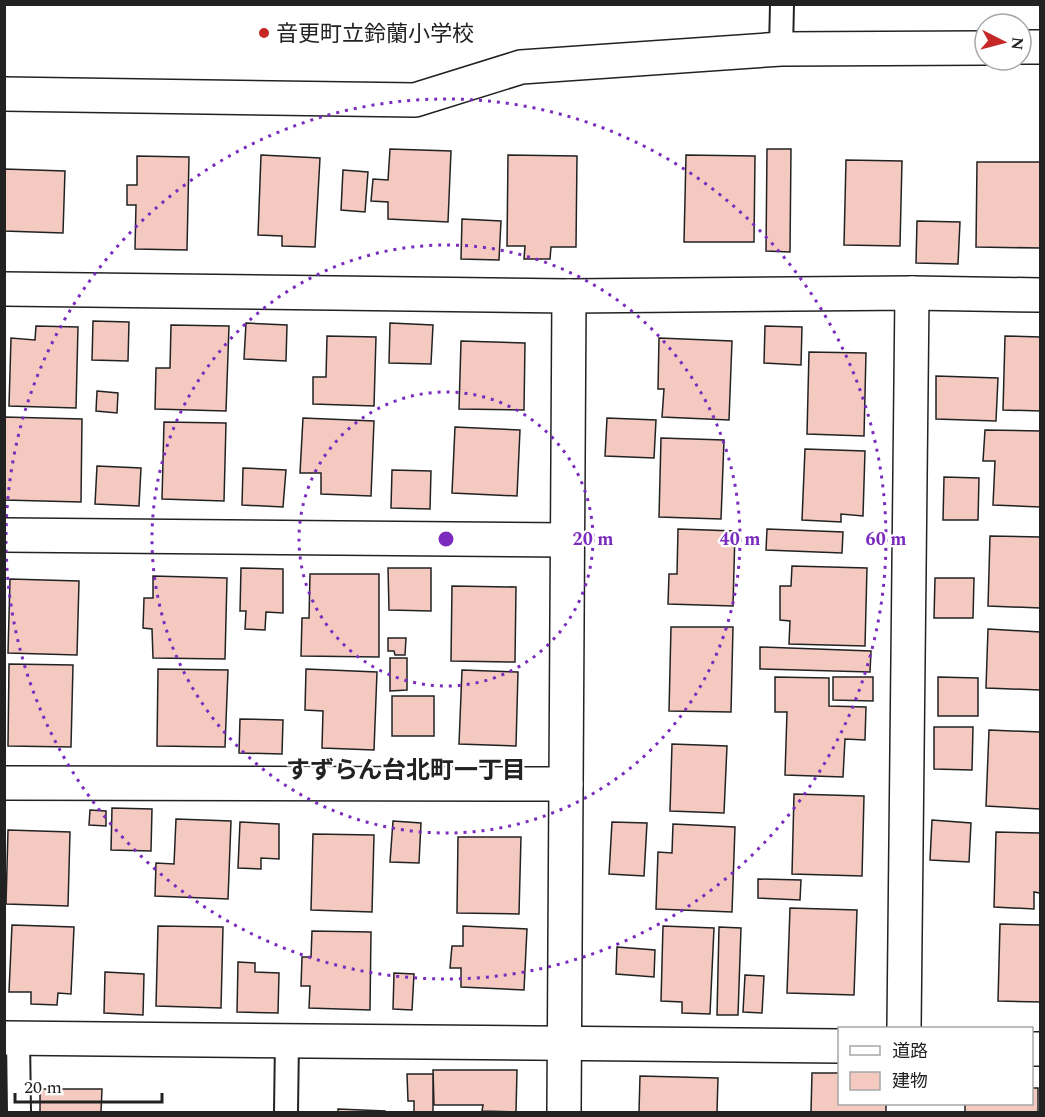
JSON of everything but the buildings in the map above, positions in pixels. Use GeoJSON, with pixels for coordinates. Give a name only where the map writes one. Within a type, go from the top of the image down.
{"type":"FeatureCollection","features":[{"type":"Feature","properties":{"kind":"street"},"geometry":{"type":"LineString","coordinates":[[4,94],[416,100],[520,67],[781,50],[973,48]]}},
{"type":"Feature","properties":{"kind":"street"},"geometry":{"type":"LineString","coordinates":[[4,289],[568,296],[912,293],[1041,295]]}},
{"type":"Feature","properties":{"kind":"street"},"geometry":{"type":"LineString","coordinates":[[904,1027],[912,293]]}},
{"type":"Feature","properties":{"kind":"street"},"geometry":{"type":"LineString","coordinates":[[564,1113],[568,296]]}},
{"type":"Feature","properties":{"kind":"street"},"geometry":{"type":"LineString","coordinates":[[4,535],[567,540]]}},
{"type":"Feature","properties":{"kind":"street"},"geometry":{"type":"LineString","coordinates":[[4,783],[566,784]]}},
{"type":"Feature","properties":{"kind":"street"},"geometry":{"type":"LineString","coordinates":[[11,1038],[838,1046]]}},
{"type":"Feature","properties":{"kind":"lane"},"geometry":{"type":"LineString","coordinates":[[781,50],[782,4]]}},
{"type":"Feature","properties":{"kind":"lane"},"geometry":{"type":"LineString","coordinates":[[11,1038],[19,1113]]}},
{"type":"Feature","properties":{"kind":"lane"},"geometry":{"type":"LineString","coordinates":[[286,1113],[287,1040]]}},
{"type":"Feature","properties":{"kind":"place","name":"音更町立鈴蘭小学校"},"geometry":{"type":"Point","coordinates":[264,33]}},
{"type":"Feature","properties":{"kind":"district","name":"すずらん台北町一丁目"},"geometry":{"type":"Point","coordinates":[406,770]}}]}
